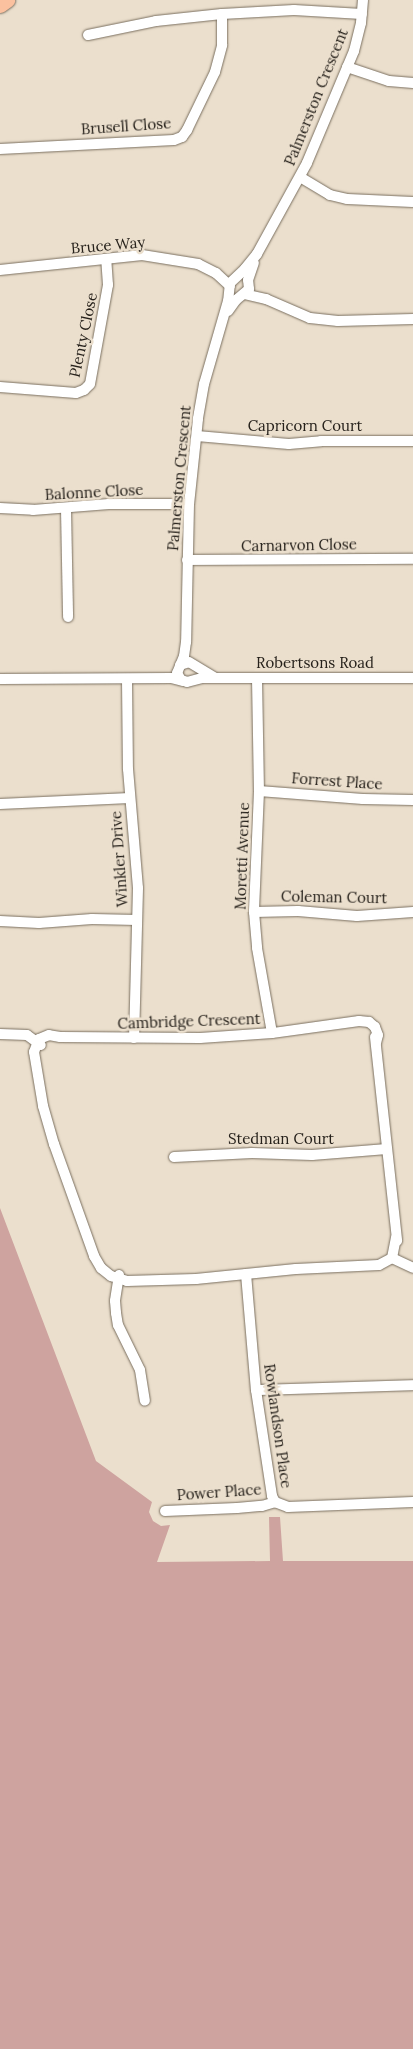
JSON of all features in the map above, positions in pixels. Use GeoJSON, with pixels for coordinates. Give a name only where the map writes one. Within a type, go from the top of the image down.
{"type":"FeatureCollection","features":[{"type":"Feature","properties":{"kind":"highway"},"geometry":{"type":"LineString","coordinates":[[0,5],[7,0]]}},
{"type":"Feature","properties":{"kind":"street","name":"Palmerston Crescent"},"geometry":{"type":"LineString","coordinates":[[249,281],[257,254],[300,177],[347,67],[357,38],[363,0]]}},
{"type":"Feature","properties":{"kind":"street"},"geometry":{"type":"LineString","coordinates":[[88,35],[156,21],[222,14],[294,10],[362,14]]}},
{"type":"Feature","properties":{"kind":"street","name":"Brusell Close"},"geometry":{"type":"LineString","coordinates":[[0,149],[174,140],[182,137],[215,72],[222,45],[222,14]]}},
{"type":"Feature","properties":{"kind":"street"},"geometry":{"type":"LineString","coordinates":[[347,67],[389,80],[413,83]]}},
{"type":"Feature","properties":{"kind":"street"},"geometry":{"type":"LineString","coordinates":[[300,177],[330,194],[346,199],[413,202]]}},
{"type":"Feature","properties":{"kind":"street","name":"Palmerston Crescent"},"geometry":{"type":"LineString","coordinates":[[237,275],[257,254]]}},
{"type":"Feature","properties":{"kind":"street","name":"Bruce Way"},"geometry":{"type":"LineString","coordinates":[[0,270],[142,255],[178,259],[198,264],[216,273],[230,288]]}},
{"type":"Feature","properties":{"kind":"street","name":"Plenty Close"},"geometry":{"type":"LineString","coordinates":[[0,388],[76,393],[84,390],[90,384],[108,285],[106,259]]}},
{"type":"Feature","properties":{"kind":"street","name":"Bruce Way"},"geometry":{"type":"LineString","coordinates":[[216,273],[237,275]]}},
{"type":"Feature","properties":{"kind":"street"},"geometry":{"type":"LineString","coordinates":[[266,299],[244,276],[237,275],[231,280],[230,288],[235,294],[266,299],[310,318],[338,321],[413,319]]}},
{"type":"Feature","properties":{"kind":"street"},"geometry":{"type":"LineString","coordinates":[[243,294],[249,289],[249,281]]}},
{"type":"Feature","properties":{"kind":"street","name":"Palmerston Crescent"},"geometry":{"type":"LineString","coordinates":[[179,666],[186,642],[186,560],[189,504],[196,436],[204,384],[223,320],[230,288]]}},
{"type":"Feature","properties":{"kind":"street","name":"Palmerston Crescent"},"geometry":{"type":"LineString","coordinates":[[223,320],[243,294]]}},
{"type":"Feature","properties":{"kind":"street","name":"Capricorn Court"},"geometry":{"type":"LineString","coordinates":[[196,436],[289,444],[321,441],[413,441]]}},
{"type":"Feature","properties":{"kind":"street","name":"Balonne Close"},"geometry":{"type":"LineString","coordinates":[[0,508],[66,508],[109,504],[189,504]]}},
{"type":"Feature","properties":{"kind":"street"},"geometry":{"type":"LineString","coordinates":[[66,508],[68,618]]}},
{"type":"Feature","properties":{"kind":"street","name":"Carnarvon Close"},"geometry":{"type":"LineString","coordinates":[[186,560],[413,559]]}},
{"type":"Feature","properties":{"kind":"street","name":"Palmerston Crescent"},"geometry":{"type":"LineString","coordinates":[[186,642],[194,665]]}},
{"type":"Feature","properties":{"kind":"street"},"geometry":{"type":"LineString","coordinates":[[0,679],[154,679],[186,662],[194,665],[197,676],[188,681],[178,675],[179,666]]}},
{"type":"Feature","properties":{"kind":"street","name":"Robertsons Road"},"geometry":{"type":"LineString","coordinates":[[194,665],[218,678]]}},
{"type":"Feature","properties":{"kind":"street","name":"Robertsons Road"},"geometry":{"type":"LineString","coordinates":[[154,679],[171,678],[188,681],[218,678],[413,678]]}},
{"type":"Feature","properties":{"kind":"street","name":"Moretti Avenue"},"geometry":{"type":"LineString","coordinates":[[258,678],[259,790],[254,912],[257,948],[272,1033]]}},
{"type":"Feature","properties":{"kind":"street","name":"Winkler Drive"},"geometry":{"type":"LineString","coordinates":[[127,679],[130,798],[138,888],[134,1038]]}},
{"type":"Feature","properties":{"kind":"street","name":"Forrest Place"},"geometry":{"type":"LineString","coordinates":[[259,790],[363,799],[413,800]]}},
{"type":"Feature","properties":{"kind":"street"},"geometry":{"type":"LineString","coordinates":[[0,804],[130,798]]}},
{"type":"Feature","properties":{"kind":"street","name":"Coleman Court"},"geometry":{"type":"LineString","coordinates":[[254,912],[298,911],[357,916],[413,912]]}},
{"type":"Feature","properties":{"kind":"street"},"geometry":{"type":"LineString","coordinates":[[0,921],[39,923],[92,919],[137,920]]}},
{"type":"Feature","properties":{"kind":"street","name":"Cambridge Crescent"},"geometry":{"type":"LineString","coordinates":[[39,1043],[60,1037],[200,1038],[272,1033],[348,1023],[370,1025],[376,1042],[380,1104],[387,1149],[396,1237],[394,1260]]}},
{"type":"Feature","properties":{"kind":"street"},"geometry":{"type":"LineString","coordinates":[[0,1034],[22,1034],[39,1043],[37,1064],[49,1128],[90,1240],[104,1265],[118,1277],[196,1279],[305,1268],[367,1267],[394,1260],[413,1268]]}},
{"type":"Feature","properties":{"kind":"street","name":"Stedman Court"},"geometry":{"type":"LineString","coordinates":[[174,1157],[252,1153],[312,1156],[387,1149]]}},
{"type":"Feature","properties":{"kind":"street","name":"Rowlandson Place"},"geometry":{"type":"LineString","coordinates":[[246,1274],[256,1390],[272,1496],[276,1502],[288,1506],[413,1502]]}},
{"type":"Feature","properties":{"kind":"street"},"geometry":{"type":"LineString","coordinates":[[118,1277],[116,1313],[118,1325],[140,1370],[145,1401]]}},
{"type":"Feature","properties":{"kind":"street"},"geometry":{"type":"LineString","coordinates":[[256,1390],[413,1385]]}},
{"type":"Feature","properties":{"kind":"street","name":"Power Place"},"geometry":{"type":"LineString","coordinates":[[165,1511],[237,1508],[276,1502]]}},
{"type":"Feature","properties":{"kind":"shaded area"},"geometry":{"type":"Polygon","coordinates":[[[0,1208],[96,1461],[152,1502],[149,1512],[153,1521],[161,1526],[170,1525],[157,1562],[270,1561],[269,1517],[280,1517],[283,1561],[413,1561],[413,2049],[0,2049],[0,1208]]]}}]}
